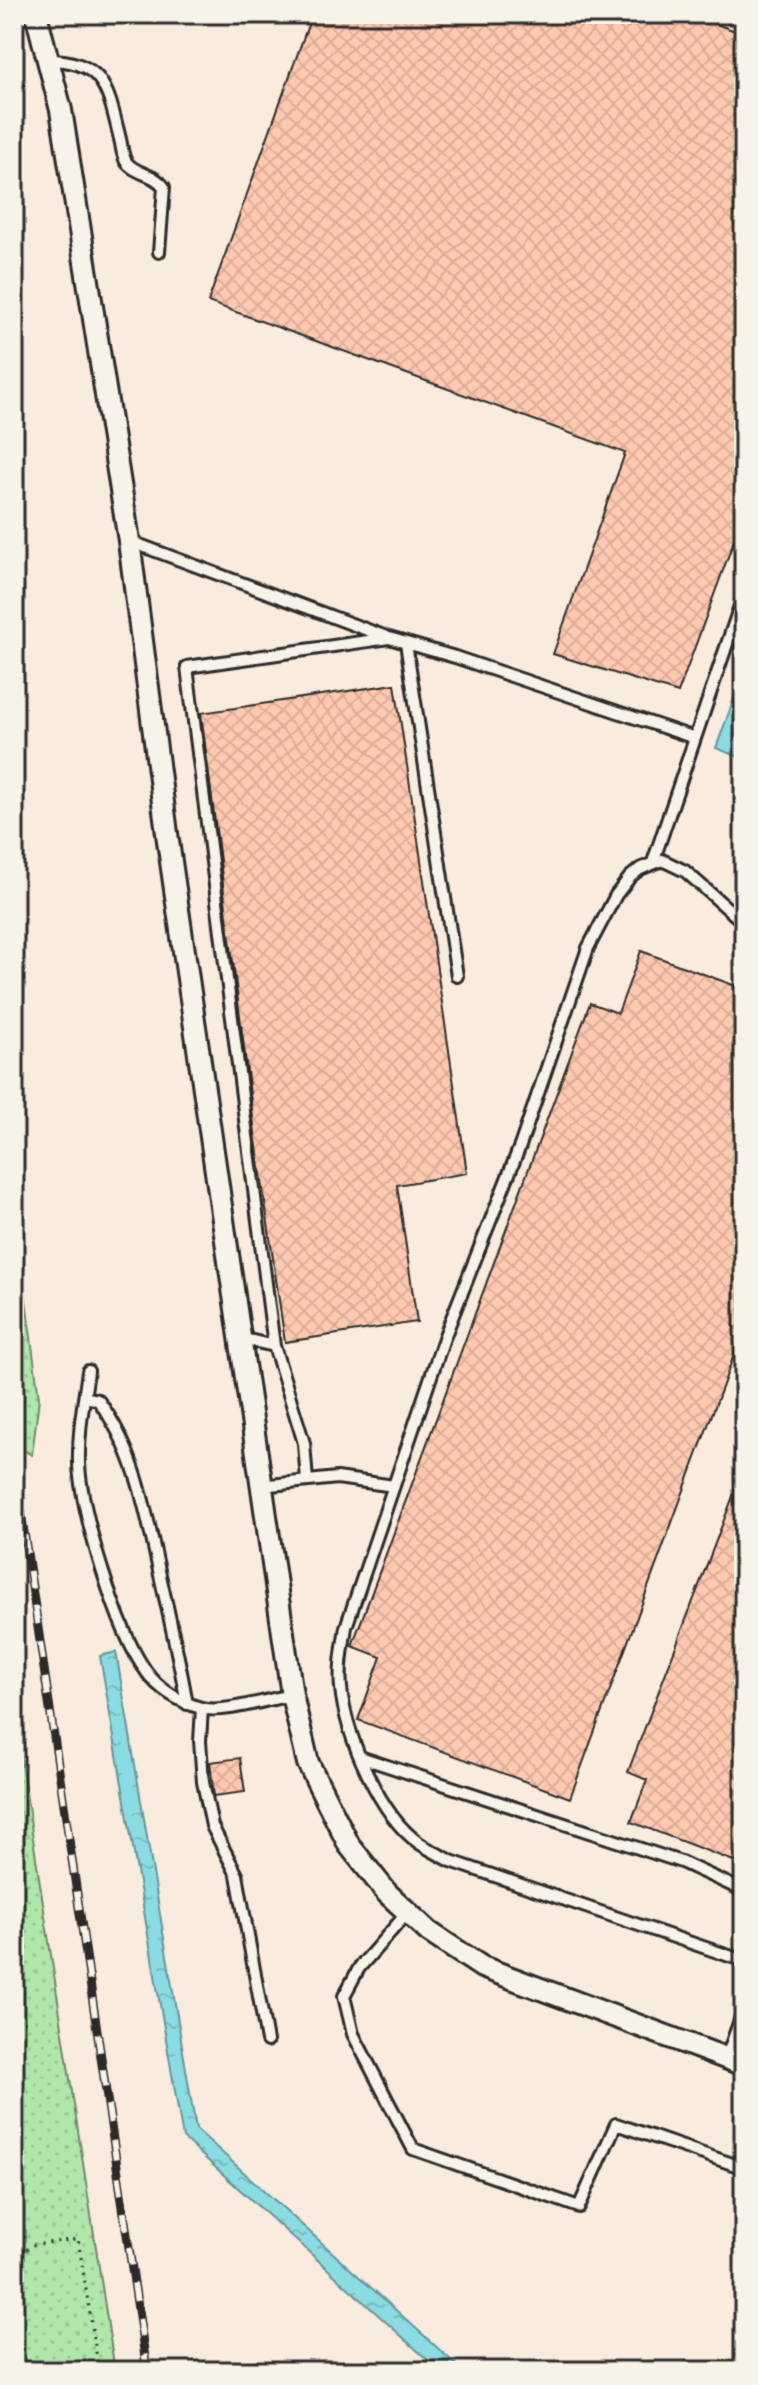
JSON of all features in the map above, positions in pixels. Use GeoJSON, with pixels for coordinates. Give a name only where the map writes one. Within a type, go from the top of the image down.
{"type":"FeatureCollection","features":[{"type":"Feature","properties":{"kind":"street"},"geometry":{"type":"LineString","coordinates":[[36,14],[61,110],[129,541],[168,841],[261,1486],[292,1695],[308,1763],[338,1824],[368,1872],[429,1932],[482,1967],[735,2062]]}},
{"type":"Feature","properties":{"kind":"lane"},"geometry":{"type":"LineString","coordinates":[[731,14],[744,19]]}},
{"type":"Feature","properties":{"kind":"lane"},"geometry":{"type":"LineString","coordinates":[[48,60],[82,64],[96,72],[114,114],[124,158],[133,168],[155,177],[164,187],[159,252]]}},
{"type":"Feature","properties":{"kind":"lane"},"geometry":{"type":"LineString","coordinates":[[129,541],[389,638],[695,738]]}},
{"type":"Feature","properties":{"kind":"lane"},"geometry":{"type":"LineString","coordinates":[[653,862],[744,594]]}},
{"type":"Feature","properties":{"kind":"lane"},"geometry":{"type":"LineString","coordinates":[[307,1481],[304,1443],[274,1346],[187,667],[389,638]]}},
{"type":"Feature","properties":{"kind":"lane"},"geometry":{"type":"LineString","coordinates":[[406,643],[457,976]]}},
{"type":"Feature","properties":{"kind":"lane"},"geometry":{"type":"LineString","coordinates":[[744,923],[673,863],[662,860],[640,869],[616,895],[588,948],[520,1146],[444,1338],[346,1627],[341,1661],[343,1700],[350,1735],[392,1818],[419,1843],[451,1861],[744,1961]]}},
{"type":"Feature","properties":{"kind":"lane"},"geometry":{"type":"LineString","coordinates":[[240,1338],[274,1346]]}},
{"type":"Feature","properties":{"kind":"lane"},"geometry":{"type":"LineString","coordinates":[[88,1371],[79,1450],[85,1503],[110,1592],[128,1641],[146,1672],[187,1704],[202,1708],[217,1709],[292,1695]]}},
{"type":"Feature","properties":{"kind":"lane"},"geometry":{"type":"LineString","coordinates":[[85,1397],[98,1400],[118,1430],[129,1454],[141,1494],[187,1704]]}},
{"type":"Feature","properties":{"kind":"lane"},"geometry":{"type":"LineString","coordinates":[[261,1486],[337,1478],[394,1486]]}},
{"type":"Feature","properties":{"kind":"lane"},"geometry":{"type":"LineString","coordinates":[[202,1708],[202,1769],[212,1826],[237,1875],[267,2041]]}},
{"type":"Feature","properties":{"kind":"lane"},"geometry":{"type":"LineString","coordinates":[[360,1757],[681,1862],[744,1891]]}},
{"type":"Feature","properties":{"kind":"lane"},"geometry":{"type":"LineString","coordinates":[[407,1913],[359,1968],[344,1996],[353,2034],[413,2149],[579,2207],[616,2124],[744,2168]]}},
{"type":"Feature","properties":{"kind":"lane"},"geometry":{"type":"LineString","coordinates":[[735,2062],[744,2009]]}},
{"type":"Feature","properties":{"kind":"path"},"geometry":{"type":"LineString","coordinates":[[14,2260],[32,2245],[78,2239],[99,2371]]}},
{"type":"Feature","properties":{"kind":"green space"},"geometry":{"type":"Polygon","coordinates":[[[14,1210],[39,1398],[32,1455],[23,1450],[14,1388],[14,1210]]]}},
{"type":"Feature","properties":{"kind":"green space"},"geometry":{"type":"Polygon","coordinates":[[[14,1715],[115,2371],[14,2371],[14,1715]]]}},
{"type":"Feature","properties":{"kind":"water"},"geometry":{"type":"Polygon","coordinates":[[[744,671],[744,759],[716,748],[744,671]]]}},
{"type":"Feature","properties":{"kind":"water"},"geometry":{"type":"Polygon","coordinates":[[[116,1652],[196,2129],[463,2371],[440,2371],[183,2138],[100,1656],[116,1652]]]}},
{"type":"Feature","properties":{"kind":"building"},"geometry":{"type":"Polygon","coordinates":[[[312,14],[688,14],[744,34],[738,62],[744,63],[744,513],[678,693],[553,654],[625,453],[208,302],[312,14]]]}},
{"type":"Feature","properties":{"kind":"building"},"geometry":{"type":"Polygon","coordinates":[[[395,684],[467,1173],[397,1185],[417,1322],[285,1342],[201,713],[395,684]]]}},
{"type":"Feature","properties":{"kind":"building"},"geometry":{"type":"Polygon","coordinates":[[[641,951],[744,989],[744,1328],[570,1798],[358,1720],[381,1657],[352,1646],[590,1003],[618,1013],[641,951]]]}},
{"type":"Feature","properties":{"kind":"building"},"geometry":{"type":"Polygon","coordinates":[[[743,1470],[744,1865],[631,1822],[647,1780],[628,1772],[743,1470]]]}},
{"type":"Feature","properties":{"kind":"building"},"geometry":{"type":"Polygon","coordinates":[[[240,1758],[245,1792],[214,1796],[210,1762],[240,1758]]]}},
{"type":"Feature","properties":{"kind":"railway"},"geometry":{"type":"LineString","coordinates":[[14,1464],[147,2371]]}}]}
